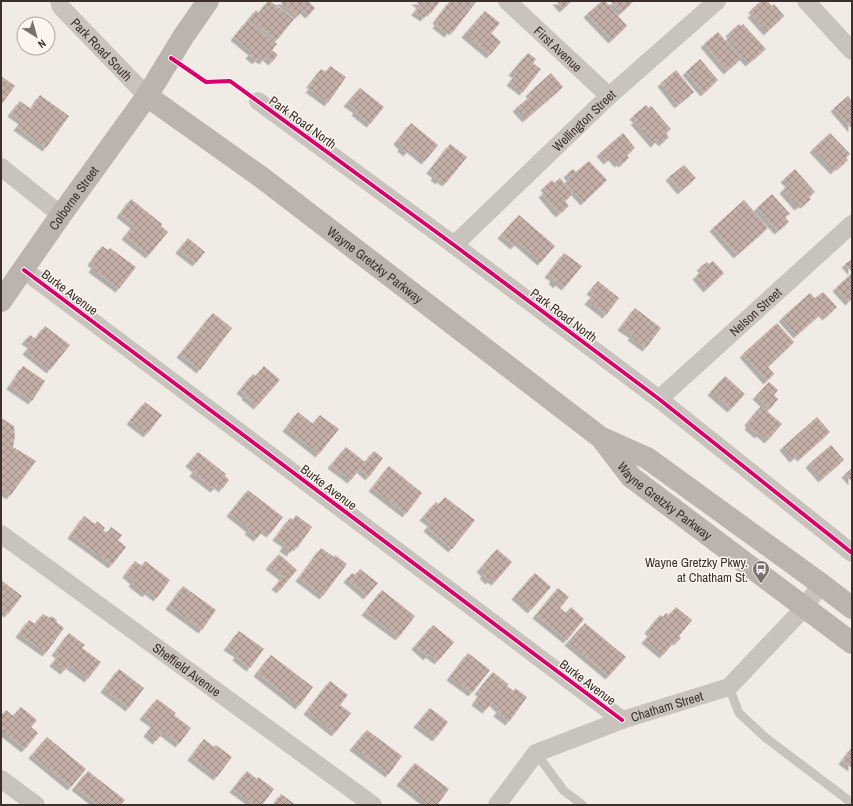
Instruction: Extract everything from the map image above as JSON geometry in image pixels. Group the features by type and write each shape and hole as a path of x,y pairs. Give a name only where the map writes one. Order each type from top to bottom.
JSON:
{"main road":[{"name":"Colborne Street","path":"1,301 147,96 183,37 208,1"},
{"name":"Wayne Gretzky Parkway","path":"147,96 261,177 600,437 647,458 852,608"},
{"name":"Wayne Gretzky Parkway","path":"600,437 632,477 852,643"}],"street":[{"name":"Park Road South","path":"59,1 61,7 147,96"},
{"name":"First Avenue","path":"506,1 609,96"},
{"name":"Wellington Street","path":"454,245 609,96 717,1"},
{"path":"806,1 852,51"},
{"name":"Park Road North","path":"258,101 454,245 659,400 852,552"},
{"path":"1,167 61,215"},
{"name":"Nelson Street","path":"659,400 852,224"},
{"name":"Burke Avenue","path":"24,270 622,720"},
{"name":"Sheffield Avenue","path":"1,534 373,805"},
{"name":"Chatham Street","path":"536,753 622,720 729,687 804,608 821,584"},
{"path":"497,805 536,753"},
{"path":"1,779 36,805"}],"lane":[{"path":"729,687 739,713 766,738 852,803"},
{"path":"536,753 564,791 583,805"}],"building":[{"path":"268,1 294,19 277,40 249,19 256,10 259,13"},
{"path":"279,1 310,1 309,2 315,8 309,15 303,10 298,16"},
{"path":"415,1 440,1 431,13 429,12 424,18 415,12 420,5"},
{"path":"450,1 476,2 453,32 451,30 448,34 436,25 438,22 436,20"},
{"path":"556,1 572,1 563,9"},
{"path":"602,1 605,1 627,26 612,40 587,14"},
{"path":"610,1 634,1 621,13"},
{"path":"761,1 767,1 772,6 774,4 784,16 767,32 751,14 754,12 752,9"},
{"path":"485,11 500,23 491,33 501,42 490,55 465,34"},
{"path":"247,21 277,44 272,50 278,55 272,62 266,57 263,61 258,58 256,61 249,55 252,52 234,37"},
{"path":"739,24 741,26 743,24 766,49 749,63 727,39 731,35 729,33"},
{"path":"718,32 741,59 727,71 704,44"},
{"path":"528,53 536,59 533,63 541,69 523,92 510,82 516,75 512,72"},
{"path":"700,59 718,80 704,93 686,72"},
{"path":"330,66 346,77 328,103 309,89 312,86 310,84 321,69 326,72"},
{"path":"676,70 694,92 678,105 661,83"},
{"path":"551,73 563,87 526,119 516,108 531,96 529,93"},
{"path":"1,76 15,86 1,105"},
{"path":"360,88 384,107 370,124 355,112 357,110 347,103"},
{"path":"40,95 69,116 46,148 17,127 22,121 11,113 20,101 31,109"},
{"path":"848,96 852,101 852,129 834,108"},
{"path":"646,105 649,108 651,106 671,129 666,133 669,137 662,143 659,139 654,144 634,121 637,120 633,116"},
{"path":"411,123 438,145 425,161 410,149 407,153 401,148 402,146 397,141"},
{"path":"623,133 635,148 627,155 629,158 622,164 620,162 618,164 612,157 607,161 600,153"},
{"path":"830,133 850,154 846,158 848,160 834,171 813,149"},
{"path":"450,144 467,157 446,183 440,179 439,181 434,177 436,175 430,170"},
{"path":"589,161 607,180 584,202 566,182 570,178 567,174 573,169 576,172"},
{"path":"684,165 696,178 681,191 669,177"},
{"path":"795,169 815,192 809,197 811,199 804,205 802,204 798,207 783,190 789,184 784,179"},
{"path":"560,178 573,194 565,201 569,206 559,214 542,194 547,190 544,187 552,180 554,183"},
{"path":"772,194 790,214 785,217 789,222 778,231 757,208"},
{"path":"131,199 162,224 161,226 168,232 149,255 125,236 134,225 120,214"},
{"path":"744,200 768,228 737,255 713,228"},
{"path":"519,215 555,246 541,262 518,242 514,246 501,235"},
{"path":"188,238 205,252 196,263 179,250"},
{"path":"102,246 108,250 110,248 136,267 119,289 92,269 95,265 91,262"},
{"path":"564,253 582,266 565,287 559,282 557,285 552,280 554,278 548,274"},
{"path":"852,259 852,272 845,264"},
{"path":"713,261 724,273 707,289 696,276 703,270 700,267 707,262 709,264"},
{"path":"852,273 852,299 849,302 836,288"},
{"path":"598,281 619,298 606,315 588,301 594,294 590,291"},
{"path":"823,292 837,307 826,317 822,313 797,335 782,318 810,293 815,298"},
{"path":"635,308 661,328 646,348 631,337 633,335 621,327"},
{"path":"213,313 232,328 200,370 180,354"},
{"path":"777,323 794,342 768,367 774,374 767,381 743,354"},
{"path":"45,326 70,345 50,370 26,351 31,345 25,341 30,335 35,339"},
{"path":"23,366 45,381 32,401 10,386"},
{"path":"264,366 280,380 257,406 240,390 253,374 256,376"},
{"path":"725,376 745,394 731,409 711,392"},
{"path":"769,382 778,390 774,395 778,399 770,409 756,396"},
{"path":"145,402 162,415 147,434 130,421"},
{"path":"761,406 782,424 768,440 760,433 758,435 748,426 750,425 748,422"},
{"path":"298,412 313,424 320,415 339,429 319,454 286,428"},
{"path":"817,417 830,432 801,458 798,455 793,459 783,447"},
{"path":"1,418 14,426 15,436 13,447 36,461 10,496 1,490"},
{"path":"831,445 844,460 822,479 809,464"},
{"path":"346,447 365,462 374,451 383,458 369,477 360,469 351,480 331,465"},
{"path":"198,452 226,474 225,476 229,480 222,489 218,485 214,489 193,473 196,469 189,463"},
{"path":"389,466 422,493 406,514 372,488"},
{"path":"852,468 852,482 845,474"},
{"path":"248,490 283,517 270,534 264,530 257,538 248,531 250,529 230,513"},
{"path":"445,497 475,520 452,549 427,528 431,523 423,517 436,502 439,504"},
{"path":"296,515 312,527 297,548 295,546 290,553 283,548 286,544 276,537 290,518 293,520"},
{"path":"84,516 95,524 97,521 105,528 103,530 107,533 111,527 122,535 118,540 126,547 112,565 71,535"},
{"path":"321,548 334,557 335,555 347,564 323,596 299,578"},
{"path":"497,549 512,562 495,582 491,579 489,581 483,575 485,573 480,569"},
{"path":"279,554 297,570 280,590 275,586 283,577 269,566"},
{"path":"135,561 142,566 145,561 170,580 157,598 148,591 146,594 132,583 134,581 126,574"},
{"path":"360,569 378,583 367,596 347,579 352,573 355,575"},
{"path":"535,573 551,587 531,610 515,596"},
{"path":"1,580 22,596 8,614 1,609"},
{"path":"183,586 216,610 202,630 169,606"},
{"path":"558,588 569,597 560,608 566,613 571,607 584,619 567,640 536,615"},
{"path":"382,590 415,616 399,637 365,612"},
{"path":"676,607 692,620 679,636 681,638 677,642 675,641 663,655 645,640 651,633 648,630 660,615 663,617 666,613 669,615"},
{"path":"43,614 50,618 51,616 57,620 56,622 64,628 46,653 19,634 29,620 35,624"},
{"path":"585,623 626,657 609,676 568,642"},
{"path":"433,625 454,642 438,661 429,654 427,657 415,646"},
{"path":"239,631 264,649 250,668 236,657 238,654 227,647"},
{"path":"69,633 85,645 82,648 101,662 88,679 69,665 64,671 53,663 59,655 55,652"},
{"path":"468,653 490,670 472,693 450,677"},
{"path":"271,655 313,687 299,706 257,673"},
{"path":"119,669 144,688 129,708 104,689"},
{"path":"493,672 508,684 507,686 514,691 515,688 527,697 509,722 497,713 500,709 492,702 486,710 475,702 481,693 478,691"},
{"path":"330,681 348,695 340,705 351,713 335,733 307,711"},
{"path":"157,699 176,713 174,715 191,728 179,744 163,732 156,741 147,733 154,724 143,716"},
{"path":"21,707 37,720 31,727 38,733 25,749 2,731 1,732 1,716 6,710 13,716"},
{"path":"430,708 448,722 436,738 417,724"},
{"path":"367,730 402,756 389,774 353,747"},
{"path":"47,737 86,769 71,787 32,755"},
{"path":"204,739 214,747 216,745 232,757 217,777 191,757"},
{"path":"852,747 852,768 842,761"},
{"path":"415,763 449,789 437,805 429,805 400,782"},
{"path":"88,771 125,800 121,805 98,805 75,787"},
{"path":"247,771 274,789 262,805 255,805 233,789"},
{"path":"281,794 296,805 274,805"}],"cycle path":[{"path":"171,58 206,82 230,81 454,245 659,399 852,553"},
{"path":"24,270 622,720"}],"place":[{"name":"Wayne Gretzky Pkwy. at Chatham St.","path":"761,584"}]}
